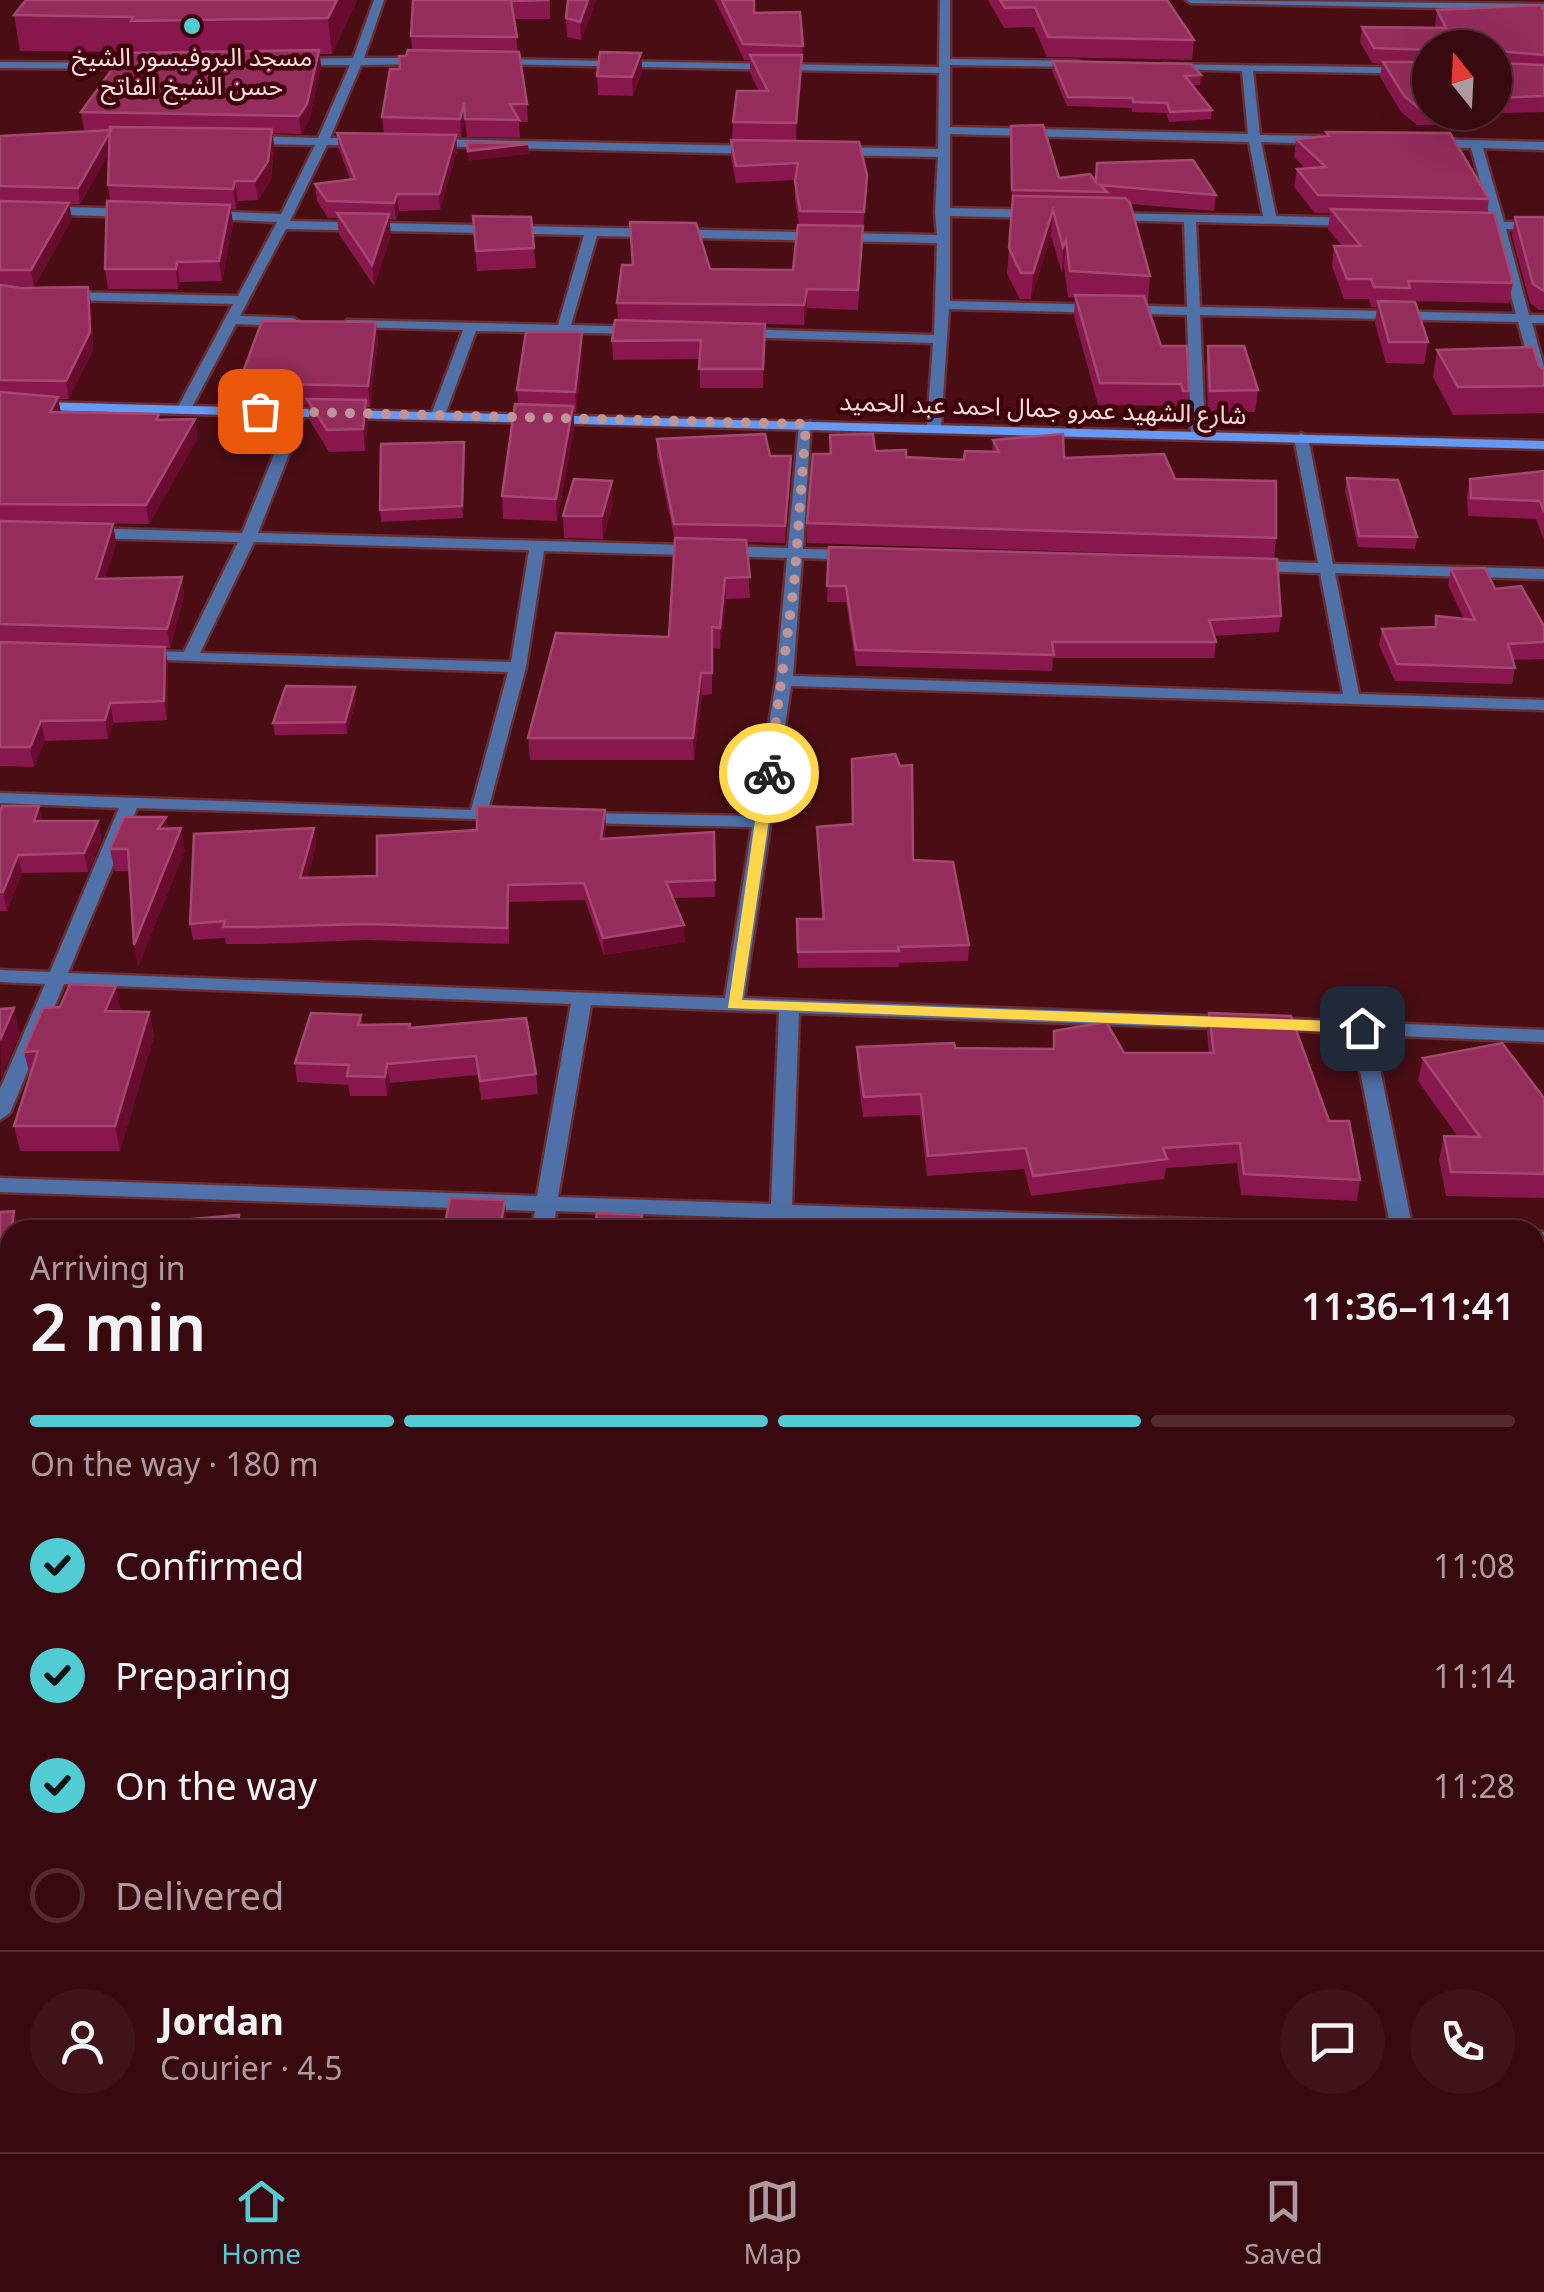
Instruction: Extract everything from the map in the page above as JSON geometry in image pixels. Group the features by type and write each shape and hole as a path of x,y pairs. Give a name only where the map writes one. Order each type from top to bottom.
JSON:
{"street":[{"path":"184,410 324,141 360,60 380,0"},
{"path":"934,428 943,304 945,0"},
{"path":"1191,0 1544,7"},
{"path":"282,62 436,61"},
{"path":"475,62 1096,65"},
{"path":"0,65 155,66"},
{"path":"1153,66 1412,72"},
{"path":"1247,68 1254,138 1270,219"},
{"path":"944,130 1346,140"},
{"path":"228,140 382,142"},
{"path":"420,143 767,150"},
{"path":"1420,143 1544,146"},
{"path":"1476,144 1544,392"},
{"path":"826,151 942,154"},
{"path":"0,209 151,214"},
{"path":"941,212 1056,214"},
{"path":"189,215 592,232 942,239"},
{"path":"1094,215 1365,222"},
{"path":"1190,218 1198,434"},
{"path":"1460,224 1544,226"},
{"path":"563,329 592,232"},
{"path":"56,296 240,300"},
{"path":"943,304 1544,320"},
{"path":"230,320 304,322"},
{"path":"341,323 662,332"},
{"path":"438,415 471,326"},
{"path":"722,333 940,338"},
{"name":"شارع الشهيد عمرو جمال احمد عبد الحميد","path":"0,405 1544,445"},
{"path":"190,658 248,538 299,411"},
{"path":"734,1005 784,682 806,424"},
{"path":"1301,438 1352,699"},
{"path":"76,533 876,555"},
{"path":"478,815 518,667 537,548"},
{"path":"1230,565 1544,574"},
{"path":"114,655 518,667"},
{"path":"784,682 1544,705"},
{"path":"0,798 516,816"},
{"path":"0,1113 130,803"},
{"path":"554,817 762,822"},
{"path":"0,976 1544,1036"},
{"path":"543,1220 582,999"},
{"path":"781,1210 790,1007"},
{"path":"1362,1028 1400,1220"},
{"path":"0,1184 1044,1220"}],"building":[{"path":"26,0 337,0 328,18 131,21 133,17 14,15"},
{"path":"413,0 549,0 511,1 517,37 411,36"},
{"path":"568,0 588,0 580,22 566,18"},
{"path":"722,0 754,0 754,13 800,12 803,46 743,44"},
{"path":"1000,0 1167,0 1194,40 1048,37 1035,7 1005,8"},
{"path":"1540,5 1544,10 1544,55 1512,52 1512,30 1412,30 1412,49 1374,48 1362,27 1446,28 1437,10"},
{"path":"319,50 307,104 299,116 81,112 124,53"},
{"path":"408,50 519,52 527,104 510,104 519,120 465,119 464,103 460,119 382,117 390,69 400,69 399,56 406,56"},
{"path":"600,52 641,53 632,77 597,76"},
{"path":"750,55 802,55 796,123 733,122 737,91 768,91"},
{"path":"1053,61 1191,64 1201,75 1185,76 1212,110 1170,112 1167,103 1133,102 1133,98 1068,97"},
{"path":"1383,62 1412,62 1412,102"},
{"path":"1512,64 1544,65 1544,96 1512,97"},
{"path":"1043,125 1059,178 1090,174 1096,182 1097,163 1193,160 1216,195 1100,185 1107,192 1012,190 1011,126"},
{"path":"110,127 272,129 268,161 255,181 235,181 233,189 108,185"},
{"path":"111,130 78,188 0,186 0,136"},
{"path":"1326,132 1450,133 1489,199 1318,195 1297,169 1326,167 1296,139 1329,136"},
{"path":"337,133 456,135 439,194 397,194 394,203 327,201 315,184 355,179"},
{"path":"731,140 859,142 867,175 864,212 800,211 795,181 798,163 736,166"},
{"path":"467,142 528,144 468,151"},
{"path":"1013,196 1125,198 1130,203 1150,276 1070,271 1066,240 1063,247 1053,210 1033,273 1021,273 1009,248"},
{"path":"0,201 69,203 31,270 0,270"},
{"path":"107,201 230,205 219,261 177,262 176,269 105,269"},
{"path":"1331,209 1494,213 1513,283 1408,281 1410,288 1374,287 1371,279 1347,279 1334,246 1361,246"},
{"path":"337,213 389,214 372,265"},
{"path":"473,216 531,217 534,248 476,251"},
{"path":"1515,217 1544,217 1544,291 1533,284"},
{"path":"630,222 696,223 710,269 793,270 798,225 863,226 858,290 807,289 804,305 617,303 622,265 633,265"},
{"path":"0,285 88,287 90,332 66,381 0,380"},
{"path":"1075,295 1144,296 1161,346 1187,346 1189,391 1183,391 1181,384 1100,383"},
{"path":"1378,301 1415,302 1428,342 1389,342"},
{"path":"615,320 765,324 763,369 699,369 701,340 612,341"},
{"path":"262,321 376,322 368,386 239,383"},
{"path":"526,332 582,332 575,392 517,390"},
{"path":"1208,346 1244,346 1258,390 1210,391"},
{"path":"1533,347 1539,366 1544,369 1544,386 1458,387 1437,350"},
{"path":"0,392 58,397 50,412 159,414 156,420 195,419 146,505 0,504"},
{"path":"233,397 281,398 271,422 223,424"},
{"path":"307,399 366,400 363,429 327,430"},
{"path":"515,404 573,406 556,499 502,496"},
{"path":"765,434 770,456 791,456 785,526 674,524 657,439"},
{"path":"873,434 875,451 906,450 906,457 964,460 965,451 999,452 993,440 1063,434 1064,458 1164,454 1175,479 1276,481 1276,538 807,523 813,454 831,454 830,435"},
{"path":"464,442 462,506 380,510 381,444"},
{"path":"1544,471 1544,512 1540,501 1471,498 1470,479"},
{"path":"1347,478 1398,480 1417,537 1359,536"},
{"path":"574,479 612,481 602,516 563,516"},
{"path":"0,521 113,524 96,579 182,577 167,629 0,624"},
{"path":"675,538 746,540 750,577 725,578 720,628 712,627 712,673 701,673 693,738 528,738 556,633 669,637"},
{"path":"829,547 1277,559 1281,616 1209,620 1216,642 1052,642 1054,655 856,650 846,586 827,586"},
{"path":"1485,568 1495,589 1521,586 1544,626 1544,642 1508,644 1515,668 1397,664 1382,629 1436,627 1436,616 1475,620 1451,569"},
{"path":"0,642 165,647 164,701 110,703 105,720 41,721 30,747 0,747"},
{"path":"286,686 355,687 345,722 273,723"},
{"path":"895,754 900,766 912,765 913,860 953,862 969,945 898,947 899,951 798,952 797,919 824,919 817,827 853,824 852,759"},
{"path":"2,806 39,806 34,821 98,821 84,853 18,855 0,892"},
{"path":"477,806 605,810 601,839 714,832 715,880 666,882 684,925 603,938 584,883 508,885 507,928 365,924 223,927 225,921 190,924 194,834 314,828 300,878 377,876 377,836 477,830"},
{"path":"124,817 166,817 158,829 181,828 134,945 128,849 110,849"},
{"path":"70,984 116,986 105,1011 149,1012 115,1126 14,1126 38,1051 24,1052 43,1008 60,1007"},
{"path":"14,1008 0,1040 0,1009"},
{"path":"311,1013 361,1015 358,1025 410,1024 409,1028 526,1018 536,1074 480,1081 476,1056 387,1064 385,1077 347,1076 349,1065 295,1063"},
{"path":"1209,1013 1291,1016 1329,1121 1349,1121 1360,1180 1244,1174 1240,1143 1163,1148 1167,1159 1033,1176 1026,1148 928,1156 921,1094 864,1097 857,1047 954,1043 955,1048 1054,1049 1054,1031 1106,1022 1124,1053 1214,1053"},
{"path":"1502,1043 1544,1098 1544,1174 1451,1172 1444,1136 1480,1137 1423,1058"},
{"path":"450,1198 505,1200 502,1220 446,1220"},
{"path":"14,1211 13,1220 0,1220 0,1212"},
{"path":"597,1213 642,1215 641,1220 596,1220"},
{"path":"239,1215 238,1220 182,1220"}],"way so far":[{"path":"260,411 806,424 784,682 769,773"}],"place":[{"name":"مسجد البروفيسور الشيخ حسن الشيخ الفاتح","path":"192,26"}],"route":[{"path":"769,773 734,1005 1362,1028"}]}
